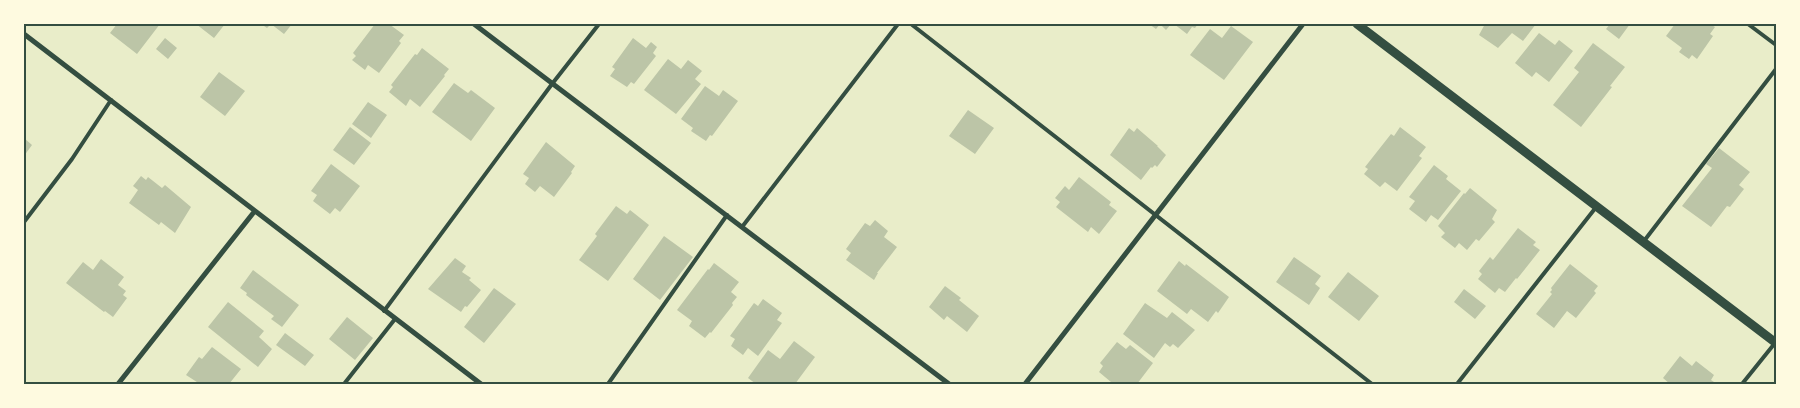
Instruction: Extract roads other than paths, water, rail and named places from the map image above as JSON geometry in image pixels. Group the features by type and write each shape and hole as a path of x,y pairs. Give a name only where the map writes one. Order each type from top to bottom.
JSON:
{"street":[{"path":"474,24 949,384"},
{"path":"1026,384 1303,24"},
{"path":"1357,24 1776,342"},
{"path":"24,34 481,384"},
{"path":"118,384 254,212"}],"lane":[{"path":"384,311 552,84 599,24"},
{"path":"742,227 898,24"},
{"path":"910,24 1372,384"},
{"path":"1748,24 1776,45"},
{"path":"1644,242 1776,69"},
{"path":"24,222 72,159 111,100"},
{"path":"1458,384 1597,206"},
{"path":"608,384 727,216"},
{"path":"344,384 395,319"},
{"path":"1742,384 1776,342"}]}
